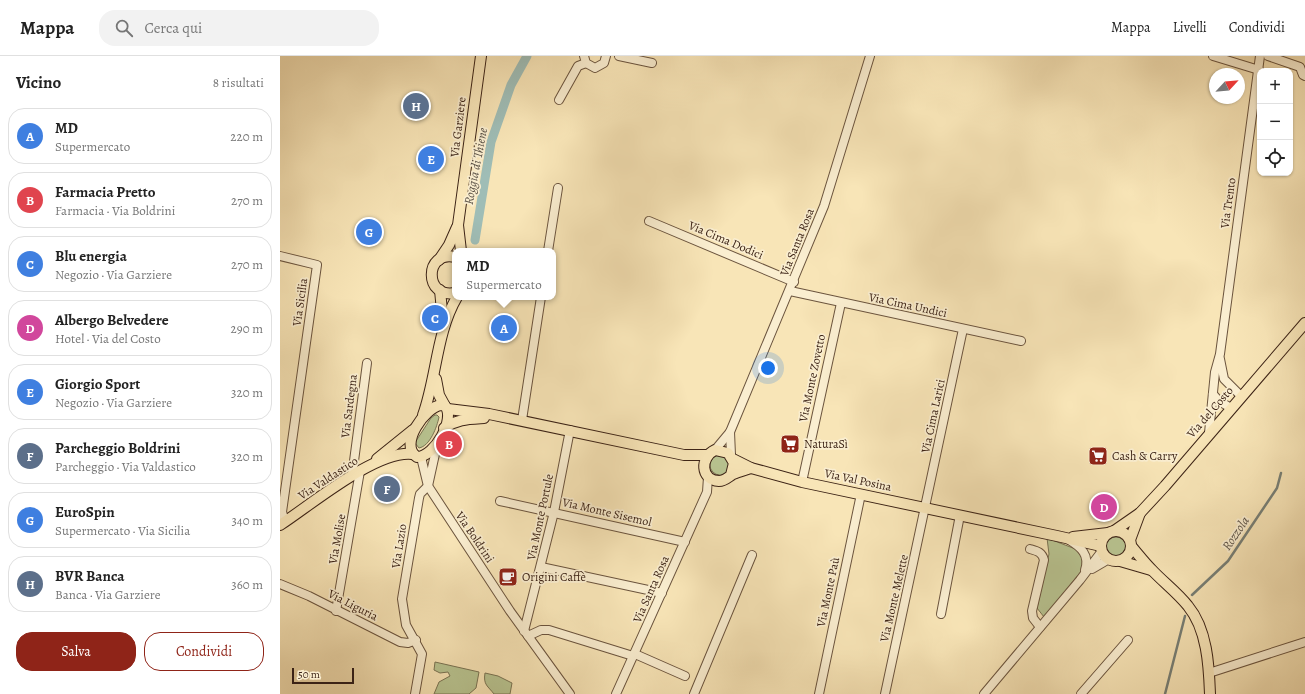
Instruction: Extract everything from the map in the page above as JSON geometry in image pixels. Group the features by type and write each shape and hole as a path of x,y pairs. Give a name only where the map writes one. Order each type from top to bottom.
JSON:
{"main road":[{"name":"Via Garziere","path":"461,248 458,225 481,56"},
{"name":"Via Garziere","path":"417,456 410,448 410,440 420,423 430,395 443,326 440,290 432,279 434,266 450,245 458,225"},
{"path":"438,260 448,256 452,257"},
{"path":"440,290 447,293 452,293"},
{"name":"Via Garziere","path":"443,326 456,300"},
{"name":"Via del Costo","path":"1111,532 1140,513 1305,323"},
{"name":"Via Garziere","path":"436,369 438,391 446,408"},
{"name":"Via Valdastico","path":"283,523 370,465 420,423 431,408 438,405 446,408"},
{"path":"417,456 432,451 437,445 444,428 446,408"},
{"name":"Via Val Posina","path":"446,408 522,420 684,455 704,466"},
{"name":"Via Val Posina","path":"444,428 463,419 500,417"},
{"name":"Via Val Posina","path":"684,455 724,451 751,468 802,482 1065,537 1102,549"},
{"path":"712,452 704,466 708,476 721,481 731,475 751,468"},
{"name":"Via Valdastico","path":"370,465 389,456 417,456"},
{"path":"731,475 734,467 732,457"},
{"path":"1114,560 1128,555 1130,543 1140,513"},
{"path":"1151,570 1114,560 1102,549 1103,539 1111,532 1123,533 1151,570 1166,582 1189,606 1198,623 1204,641 1209,673 1210,694"},
{"name":"Via Val Posina","path":"1065,537 1111,532"}],"street":[{"path":"559,100 578,66 585,60 592,67 599,67 604,63 606,56"},
{"path":"619,56 652,63"},
{"name":"Via Santa Rosa","path":"712,452 730,432 794,282 824,206 870,56"},
{"path":"1214,56 1257,70"},
{"name":"Via Trento","path":"1258,68 1260,56"},
{"path":"1268,56 1300,67 1303,75 1305,76"},
{"name":"Via Trento","path":"1209,433 1215,372 1220,354 1257,77"},
{"path":"548,248 558,188"},
{"name":"Via Cima Dodici","path":"649,221 794,282"},
{"name":"Via Sicilia","path":"280,256 317,265 282,512 283,523"},
{"name":"Via Cima Undici","path":"790,291 1021,341"},
{"path":"522,420 541,300"},
{"name":"Via Monte Zovetto","path":"802,482 841,303"},
{"name":"Via Cima Larici","path":"926,508 964,329"},
{"name":"Via Trento","path":"1220,354 1224,379 1241,396"},
{"name":"Via Sardegna","path":"356,474 367,364"},
{"path":"1213,394 1218,401 1231,408"},
{"name":"Via Monte Portule","path":"526,634 554,512 570,430"},
{"name":"Via Santa Rosa","path":"730,432 732,457"},
{"path":"428,486 437,445"},
{"path":"417,456 428,486"},
{"name":"Via Molise","path":"336,610 356,474"},
{"name":"Via Santa Rosa","path":"616,694 685,542 706,492 708,476"},
{"path":"706,492 721,481"},
{"name":"Via Lazio","path":"415,694 422,659 421,650 406,625 402,599 420,494 428,486"},
{"name":"Via Boldrini","path":"428,486 526,634 570,694"},
{"name":"Via Monte Paù","path":"819,694 860,494"},
{"name":"Via Monte Sisemol","path":"500,501 685,542"},
{"name":"Via Monte Melette","path":"885,694 926,508"},
{"path":"940,614 960,515"},
{"path":"1065,537 1077,545 1086,554 1088,562 1082,577"},
{"path":"1030,549 1043,555 1044,560 1032,612 1033,618 1040,627"},
{"path":"988,692 1082,577 1102,549"},
{"path":"694,694 752,555"},
{"path":"1082,577 1099,563 1114,560"},
{"path":"541,568 662,593"},
{"name":"Via Liguria","path":"280,584 309,596 400,642 416,640"},
{"path":"526,634 541,630 549,630 634,655 685,676"},
{"path":"1081,694 1128,640"},
{"path":"1209,673 1305,642"}],"green space":[{"path":"435,415 439,417 437,426 430,440 423,447 419,448 415,443 431,418"},
{"path":"720,455 727,458 730,465 727,472 720,475 713,472 710,465 713,458"},
{"path":"1116,537 1123,540 1126,547 1123,554 1116,557 1109,554 1106,547 1109,540"},
{"path":"1047,538 1078,550 1083,554 1083,569 1044,617 1037,608 1049,554"},
{"path":"435,662 479,672 476,688 469,694 434,694 439,682 450,676 448,672 440,673 434,670"},
{"path":"485,673 498,676 512,683 510,694 494,694 485,683"}],"waterway":[{"name":"Roggia di Thiene","path":"475,240 491,142 511,85 527,56"},
{"name":"Rozzola","path":"1192,595 1228,561 1277,488 1281,473"},
{"name":"Rozzola","path":"1165,694 1185,616"}],"place":[{"name":"BVR Banca","path":"416,106"},
{"name":"Giorgio Sport","path":"431,159"},
{"name":"EuroSpin","path":"369,232"},
{"name":"Blu energia","path":"435,318"},
{"name":"MD","path":"504,328"},
{"name":"Farmacia Pretto","path":"449,444"},
{"name":"NaturaSì","path":"790,444"},
{"name":"Cash & Carry","path":"1098,456"},
{"name":"Parcheggio Boldrini","path":"387,489"},
{"name":"Albergo Belvedere","path":"1104,507"},
{"name":"Origini Caffè","path":"508,577"}]}
